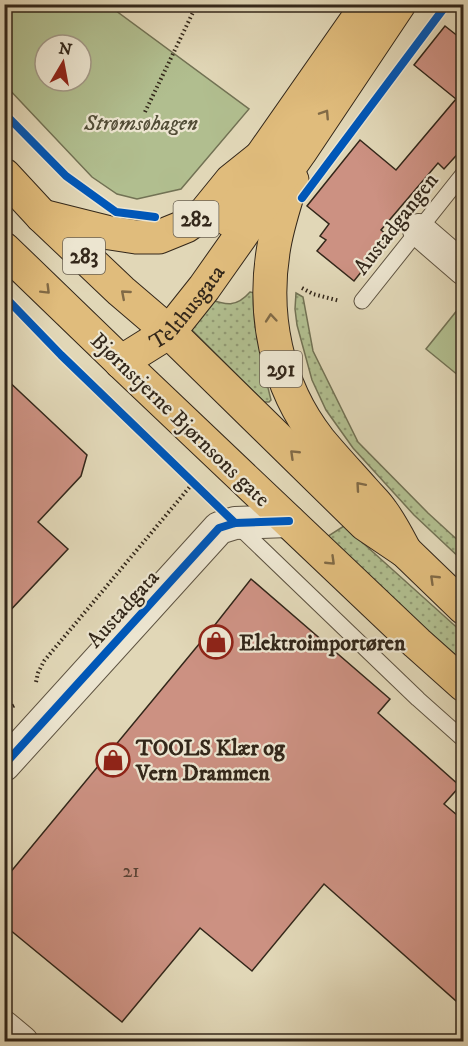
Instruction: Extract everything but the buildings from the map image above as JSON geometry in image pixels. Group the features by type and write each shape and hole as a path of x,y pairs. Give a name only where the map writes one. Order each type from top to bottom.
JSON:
{"main road":[{"name":"Telthusgata","path":"161,325 246,194 261,157 369,4"},
{"name":"Telthusgata","path":"121,362 204,288 300,152 399,4"},
{"name":"Telthusgata","path":"300,152 273,247 270,297 276,351 286,383 299,411 319,439 382,511 405,551"},
{"name":"Telthusgata","path":"42,216 110,233 136,237 159,237 186,226 205,213 231,181 261,157"},
{"name":"283","path":"4,175 42,216 121,291 161,325"},
{"name":"Bjørnstjerne Bjørnsons gate","path":"4,249 464,686"},
{"name":"291","path":"161,325 365,524 405,551 464,608"}],"street":[{"path":"420,230 464,269"},
{"name":"Austadgata","path":"4,765 219,528 235,523 289,521"},
{"path":"4,1027 22,1041"}],"lane":[{"name":"Austadgangen","path":"362,301 464,173"},
{"path":"235,523 464,740"}],"path":[{"path":"145,112 197,4"},
{"path":"296,285 313,294 337,301 362,301"},
{"path":"184,475 235,523"},
{"path":"34,689 38,673 45,661 193,483"},
{"path":"4,707 11,707 19,703"}],"green space":[{"name":"Strømsøhagen","path":"5,4 108,5 249,109 181,189 137,199 117,194 92,177 5,85"},
{"path":"250,292 255,293 260,347 271,400 269,402 264,402 189,327 208,299 230,304 240,301"},
{"path":"296,293 303,297 313,351 358,442 463,545 463,561 414,515 353,448 326,410 312,380 297,325"},
{"path":"463,303 463,370 459,376 426,349"},
{"path":"344,526 463,633 463,662 325,538"}],"cycle path":[{"path":"302,198 447,4"},
{"path":"4,113 66,176 116,212 155,217"},
{"path":"4,296 61,355 235,523"},
{"path":"4,765 219,528 235,523 289,521"}],"place":[{"name":"Elektroimportøren","path":"216,642"},
{"name":"TOOLS Klær og Vern Drammen","path":"113,760"}]}
